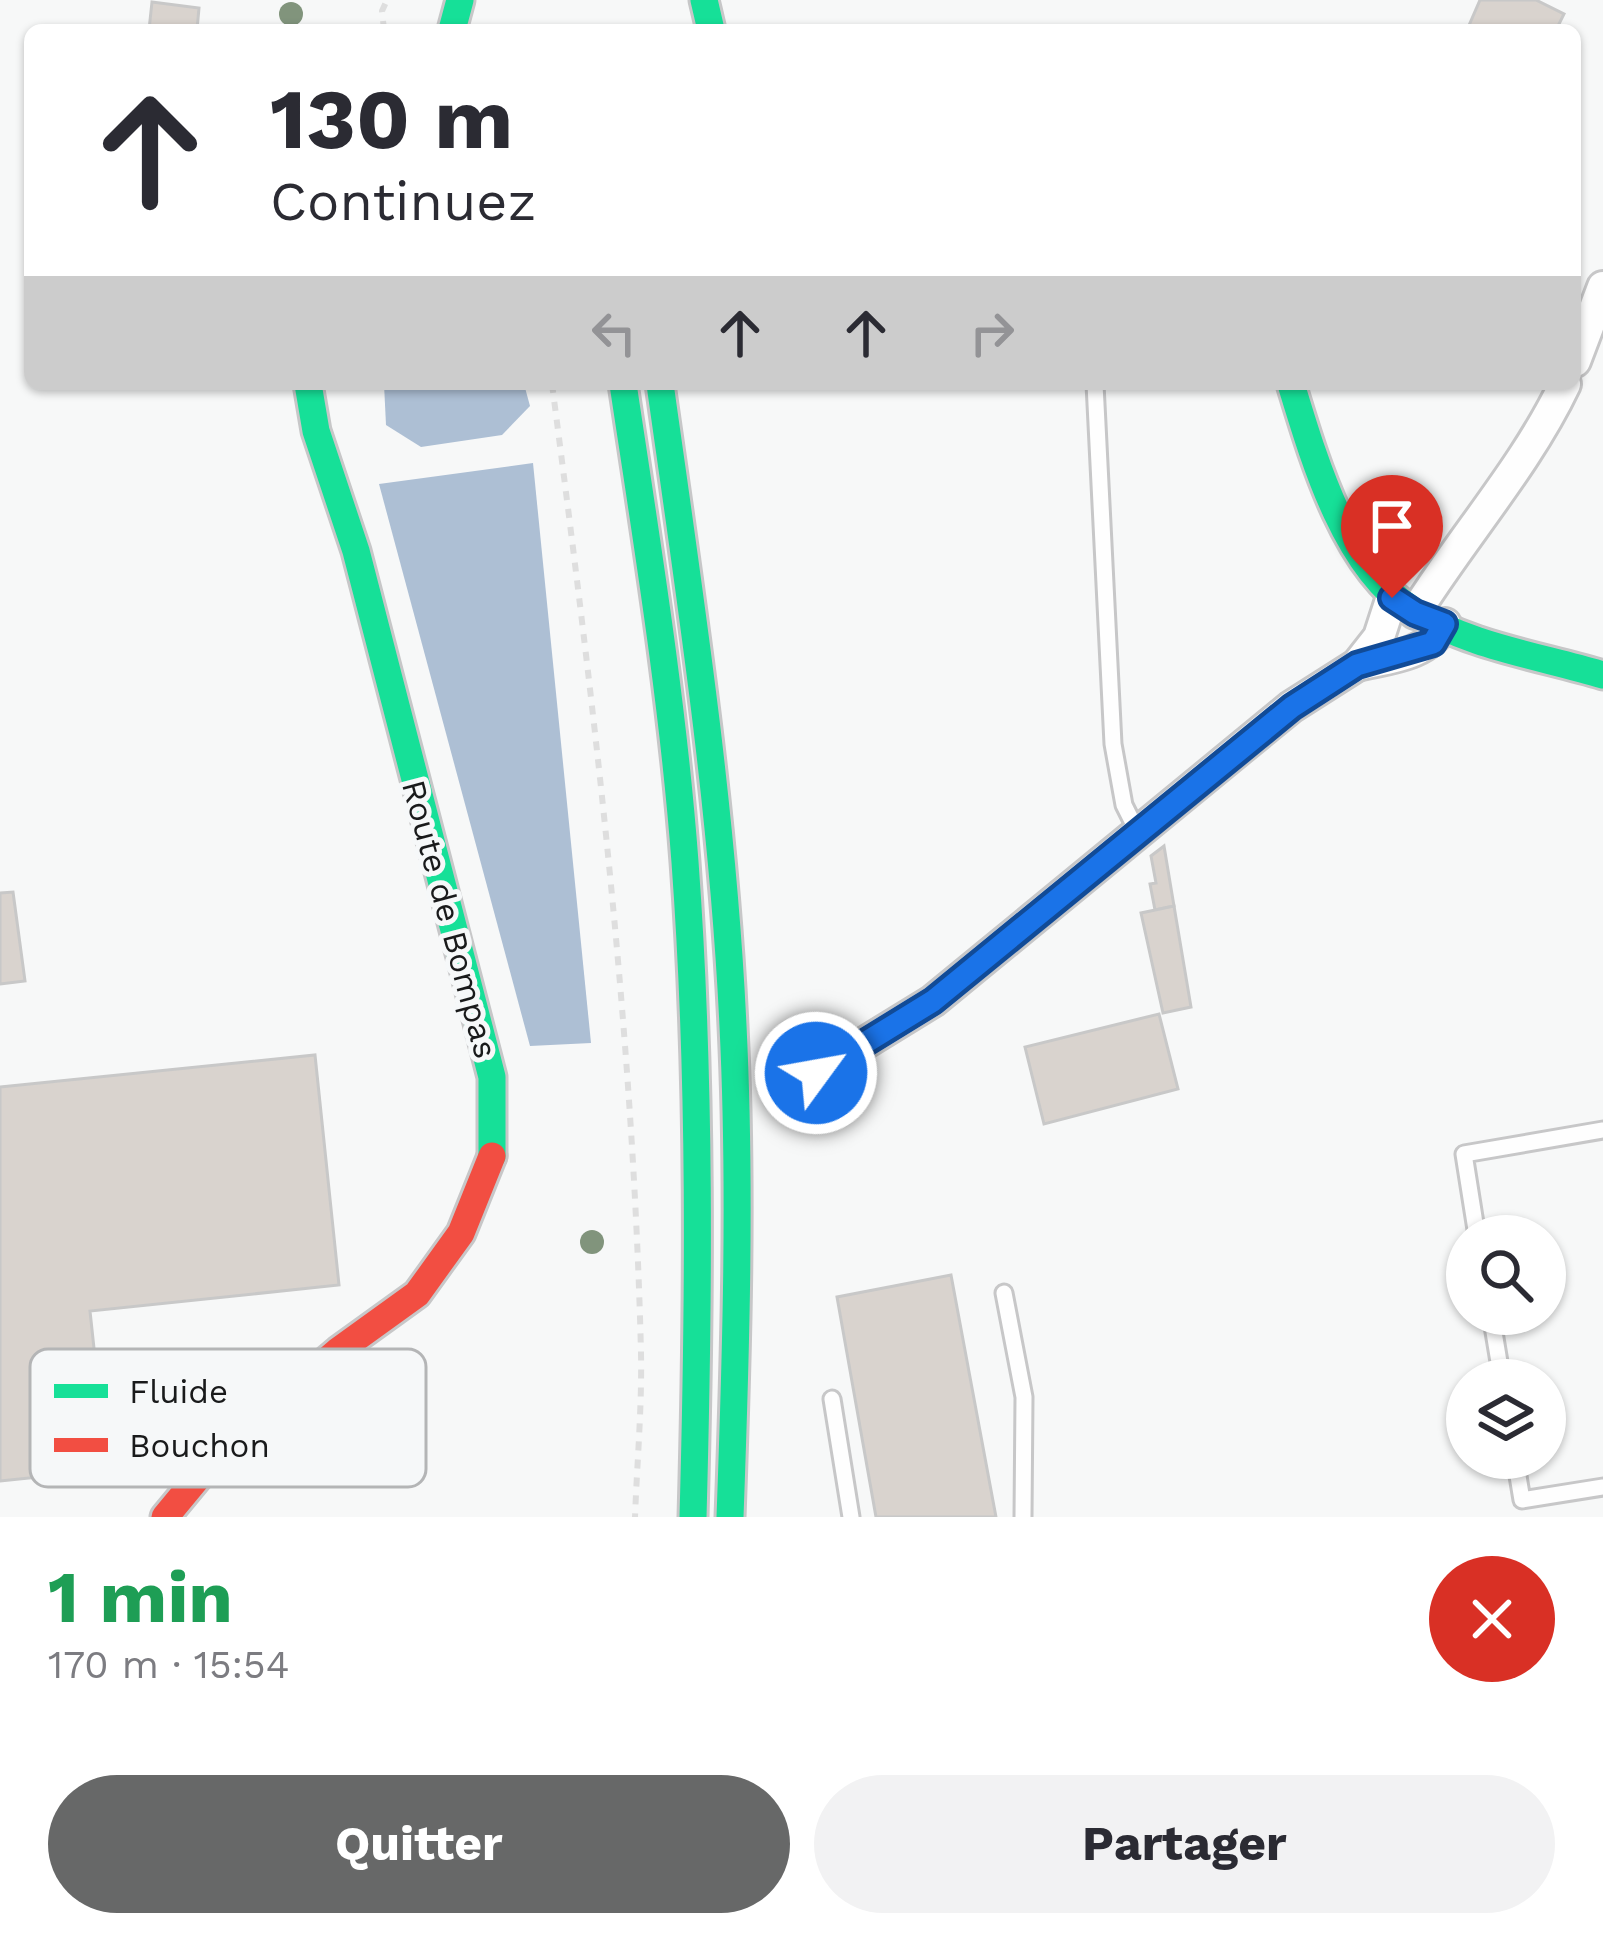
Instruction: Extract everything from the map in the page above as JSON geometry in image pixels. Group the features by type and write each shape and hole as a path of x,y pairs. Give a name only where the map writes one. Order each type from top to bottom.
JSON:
{"main road":[{"name":"Route de Bompas","path":"309,390 316,431 356,550 492,1077 492,1161 461,1233 417,1294 341,1349"},
{"name":"Route de Bompas","path":"335,390 356,550"},
{"path":"623,390 663,648 687,932 699,1207 693,1517"},
{"path":"661,390 697,643 729,956 739,1253 730,1517"},
{"path":"1293,390 1313,459 1345,526 1404,605 1444,624 1603,675"},
{"name":"Route de Bompas","path":"165,1517 190,1487"}],"street":[{"path":"431,0 454,18"},
{"path":"1581,345 1603,287"},
{"path":"1357,665 1404,605 1443,568 1493,502 1561,390"},
{"path":"816,1073 933,1001 1292,707 1357,665 1433,643 1444,624"}],"lane":[{"path":"1095,390 1113,744 1124,805 1138,833"},
{"path":"1474,1215 1464,1154 1603,1130"},
{"path":"1004,1293 1024,1397 1023,1517"},
{"path":"832,1399 851,1517"},
{"path":"1518,1479 1522,1500 1603,1487"}],"path":[{"path":"553,390 584,624 622,982 641,1357 635,1517"}],"water":[{"path":"384,390 526,390 530,406 502,435 421,447 386,425"},
{"path":"533,463 591,1043 530,1046 379,484"}],"building":[{"path":"1480,0 1536,0 1564,14 1559,24 1470,24"},
{"path":"152,2 199,8 198,24 150,24"},
{"path":"1164,846 1174,906 1155,910 1151,856"},
{"path":"13,892 25,981 0,984 0,893"},
{"path":"1174,906 1191,1007 1163,1013 1141,913"},
{"path":"1159,1014 1178,1089 1044,1124 1025,1047"},
{"path":"315,1055 339,1285 90,1311 94,1349 30,1349 30,1478 0,1481 0,1087"},
{"path":"951,1275 996,1517 876,1517 837,1297"}],"traffic: fast":[{"path":"454,24 460,0"},
{"path":"704,0 710,24"},
{"path":"309,390 316,431 356,551 492,1077 492,1156"},
{"path":"624,390 674,742 685,862 697,1189 693,1517"},
{"path":"661,390 704,704 728,945 737,1210 730,1517"},
{"path":"1293,390 1334,507 1367,566 1388,590 1411,609 1455,632 1603,675"}],"traffic: jam":[{"path":"341,1349 417,1294 461,1233 492,1156"},
{"path":"165,1517 190,1487"}],"route":[{"path":"816,1073 933,1001 1292,707 1357,665 1433,643 1444,624 1392,598"}]}
